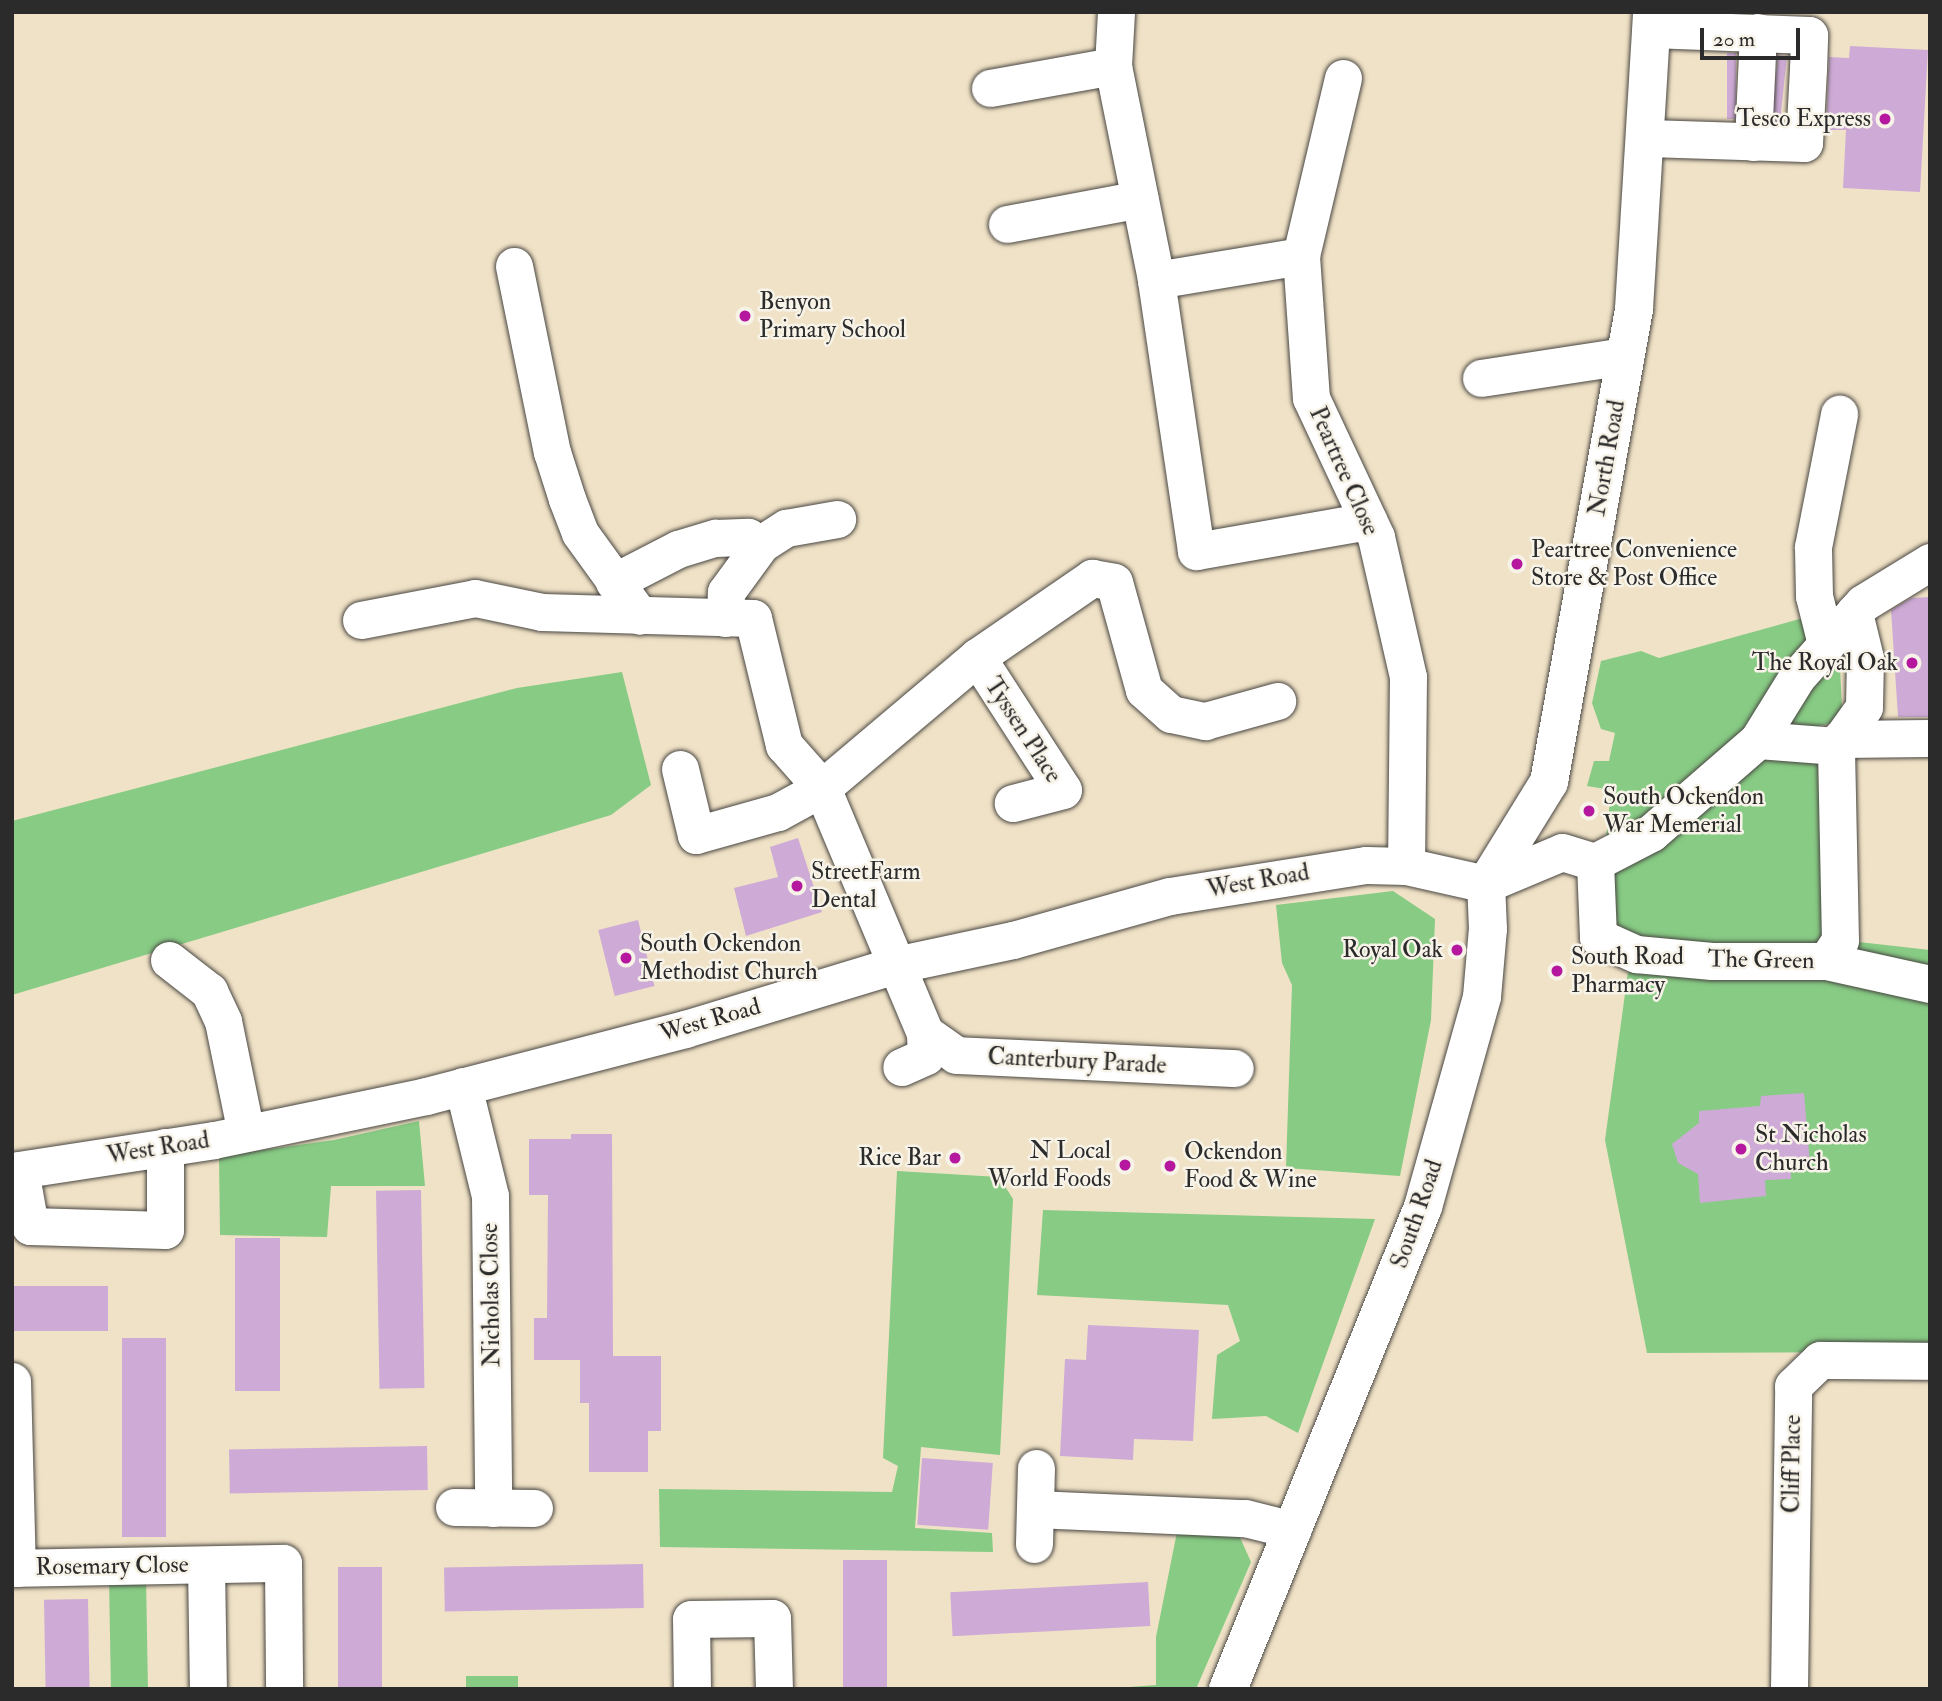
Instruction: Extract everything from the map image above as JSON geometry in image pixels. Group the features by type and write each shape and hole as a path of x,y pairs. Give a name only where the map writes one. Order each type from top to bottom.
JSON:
{"main road":[{"name":"North Road","path":"1486,884 1549,782 1634,309 1648,138 1651,21"},
{"name":"South Road","path":"1228,1689 1423,1207 1482,997 1488,929 1486,884"}],"street":[{"path":"1116,12 1113,65 1156,280 1196,551 1368,521"},
{"path":"1648,138 1804,143 1809,35 1651,21"},
{"path":"1753,142 1758,32"},
{"path":"990,88 1113,65"},
{"name":"Peartree Close","path":"1343,78 1301,256 1311,398 1376,537 1408,677 1406,866"},
{"path":"1007,224 1140,199"},
{"path":"1156,280 1301,256"},
{"path":"514,266 552,452 580,533 614,582 656,617"},
{"path":"1481,379 1625,356"},
{"path":"1826,644 1814,596 1812,547 1839,414"},
{"path":"725,618 726,592 761,544 786,528 837,519"},
{"path":"614,582 678,549 715,538 748,537 761,544"},
{"path":"1486,884 1562,852 1595,862 1651,833 1758,740 1797,677 1863,603 1930,562"},
{"path":"977,657 1092,578 1114,582 1144,690 1171,714 1205,721 1277,701"},
{"path":"361,620 475,598 542,612 752,618 784,745 822,788 925,1033 926,1056 901,1067"},
{"path":"1838,743 1864,707 1865,658 1854,613"},
{"name":"Tyssen Place","path":"680,769 696,835 778,811 822,788 977,657 1063,790 1013,803"},
{"path":"1758,740 1838,743 1930,738"},
{"name":"The Green","path":"1595,862 1598,937 1636,954 1712,961 1826,961 1840,940 1838,743"},
{"name":"West Road","path":"16,1170 246,1133 463,1086 685,1029 895,965 1013,940 1170,896 1322,869 1406,866 1486,884"},
{"path":"169,960 209,991 223,1021 246,1133"},
{"path":"1826,961 1930,984"},
{"name":"Canterbury Parade","path":"925,1033 956,1055 1236,1068"},
{"name":"Nicholas Close","path":"463,1086 490,1196 493,1508"},
{"path":"16,1170 30,1226 166,1230 165,1147"},
{"name":"Cliff Place","path":"1789,1689 1793,1386 1821,1360 1930,1361"},
{"name":"Rosemary Close","path":"12,1381 15,1568 283,1563 285,1689"},
{"path":"1036,1468 1035,1526 1245,1518 1293,1530"},
{"path":"454,1507 534,1508"},
{"name":"Rosemary Close","path":"206,1565 208,1689"},
{"path":"692,1689 691,1619 758,1618 772,1618 774,1689"}],"green space":[{"path":"1803,618 1810,634 1739,735 1630,830 1606,839 1611,790 1587,786 1594,761 1609,761 1615,733 1601,729 1592,703 1601,661 1641,651 1659,658"},
{"path":"1824,662 1840,667 1842,710 1832,723 1794,732 1782,712"},
{"path":"622,672 651,785 611,815 12,995 12,821 517,688"},
{"path":"1814,749 1825,770 1831,934 1818,948 1648,948 1608,928 1604,880 1752,758"},
{"path":"1393,891 1435,919 1431,1020 1400,1176 1286,1168 1292,985 1282,963 1276,905"},
{"path":"1850,941 1930,950 1930,1352 1647,1353 1605,1140 1628,972 1709,975"},
{"path":"419,1121 425,1186 331,1186 327,1237 220,1235 219,1156 334,1140"},
{"path":"897,1171 999,1177 1013,1199 1000,1455 921,1447 915,1528 992,1533 993,1552 660,1547 659,1489 892,1492 898,1466 883,1458"},
{"path":"1043,1210 1375,1219 1298,1433 1266,1416 1212,1419 1217,1355 1240,1341 1228,1305 1037,1295"},
{"path":"1177,1532 1238,1533 1251,1562 1196,1689 1102,1689 1156,1685 1156,1637"},
{"path":"146,1577 148,1689 111,1689 109,1578"},
{"path":"466,1676 518,1676 518,1689 466,1689"}],"building":[{"name":"Tesco Express","path":"1850,46 1928,50 1920,192 1843,188 1846,130 1826,130 1829,57 1849,58"},
{"path":"1727,53 1736,53 1736,119 1727,119"},
{"path":"1778,55 1787,56 1780,122 1771,121"},
{"name":"The Royal Oak","path":"1930,597 1930,717 1898,717 1891,610 1911,598"},
{"name":"StreetFarm Dental","path":"798,838 822,912 746,936 734,888 778,877 770,847"},
{"name":"South Ockendon Methodist Church","path":"638,920 654,986 615,996 598,930"},
{"name":"St Nicholas Church","path":"1804,1093 1810,1164 1791,1166 1791,1179 1765,1180 1766,1196 1700,1203 1698,1174 1678,1163 1672,1144 1699,1123 1699,1111 1760,1106 1761,1096"},
{"path":"571,1134 612,1134 613,1356 661,1356 661,1431 648,1431 648,1472 589,1472 589,1403 580,1403 580,1360 534,1360 534,1318 547,1318 548,1195 529,1195 529,1139 571,1139"},
{"path":"421,1190 424,1388 379,1389 376,1191"},
{"path":"235,1238 280,1238 280,1391 235,1391"},
{"path":"12,1286 108,1286 108,1331 12,1331"},
{"path":"1088,1325 1199,1330 1193,1441 1134,1439 1133,1460 1060,1456 1065,1359 1086,1360"},
{"path":"122,1338 166,1338 166,1537 122,1537"},
{"path":"427,1446 428,1490 230,1493 229,1449"},
{"path":"922,1458 993,1463 988,1530 917,1525"},
{"path":"843,1560 887,1560 887,1689 843,1689"},
{"path":"643,1564 644,1608 445,1611 444,1567"},
{"path":"338,1567 382,1567 382,1689 338,1689"},
{"path":"1148,1582 1150,1626 953,1636 950,1592"},
{"path":"88,1599 90,1689 46,1689 44,1600"}],"place":[{"name":"Tesco Express","path":"1885,119"},
{"name":"Benyon Primary School","path":"745,316"},
{"name":"Peartree Convenience Store & Post Office","path":"1517,564"},
{"name":"The Royal Oak","path":"1912,663"},
{"name":"South Ockendon War Memerial","path":"1589,811"},
{"name":"StreetFarm Dental","path":"797,886"},
{"name":"Royal Oak","path":"1457,950"},
{"name":"South Ockendon Methodist Church","path":"626,958"},
{"name":"South Road Pharmacy","path":"1557,971"},
{"name":"St Nicholas Church","path":"1741,1149"},
{"name":"Rice Bar","path":"955,1158"},
{"name":"N Local World Foods","path":"1125,1165"},
{"name":"Ockendon Food & Wine","path":"1170,1166"}]}
